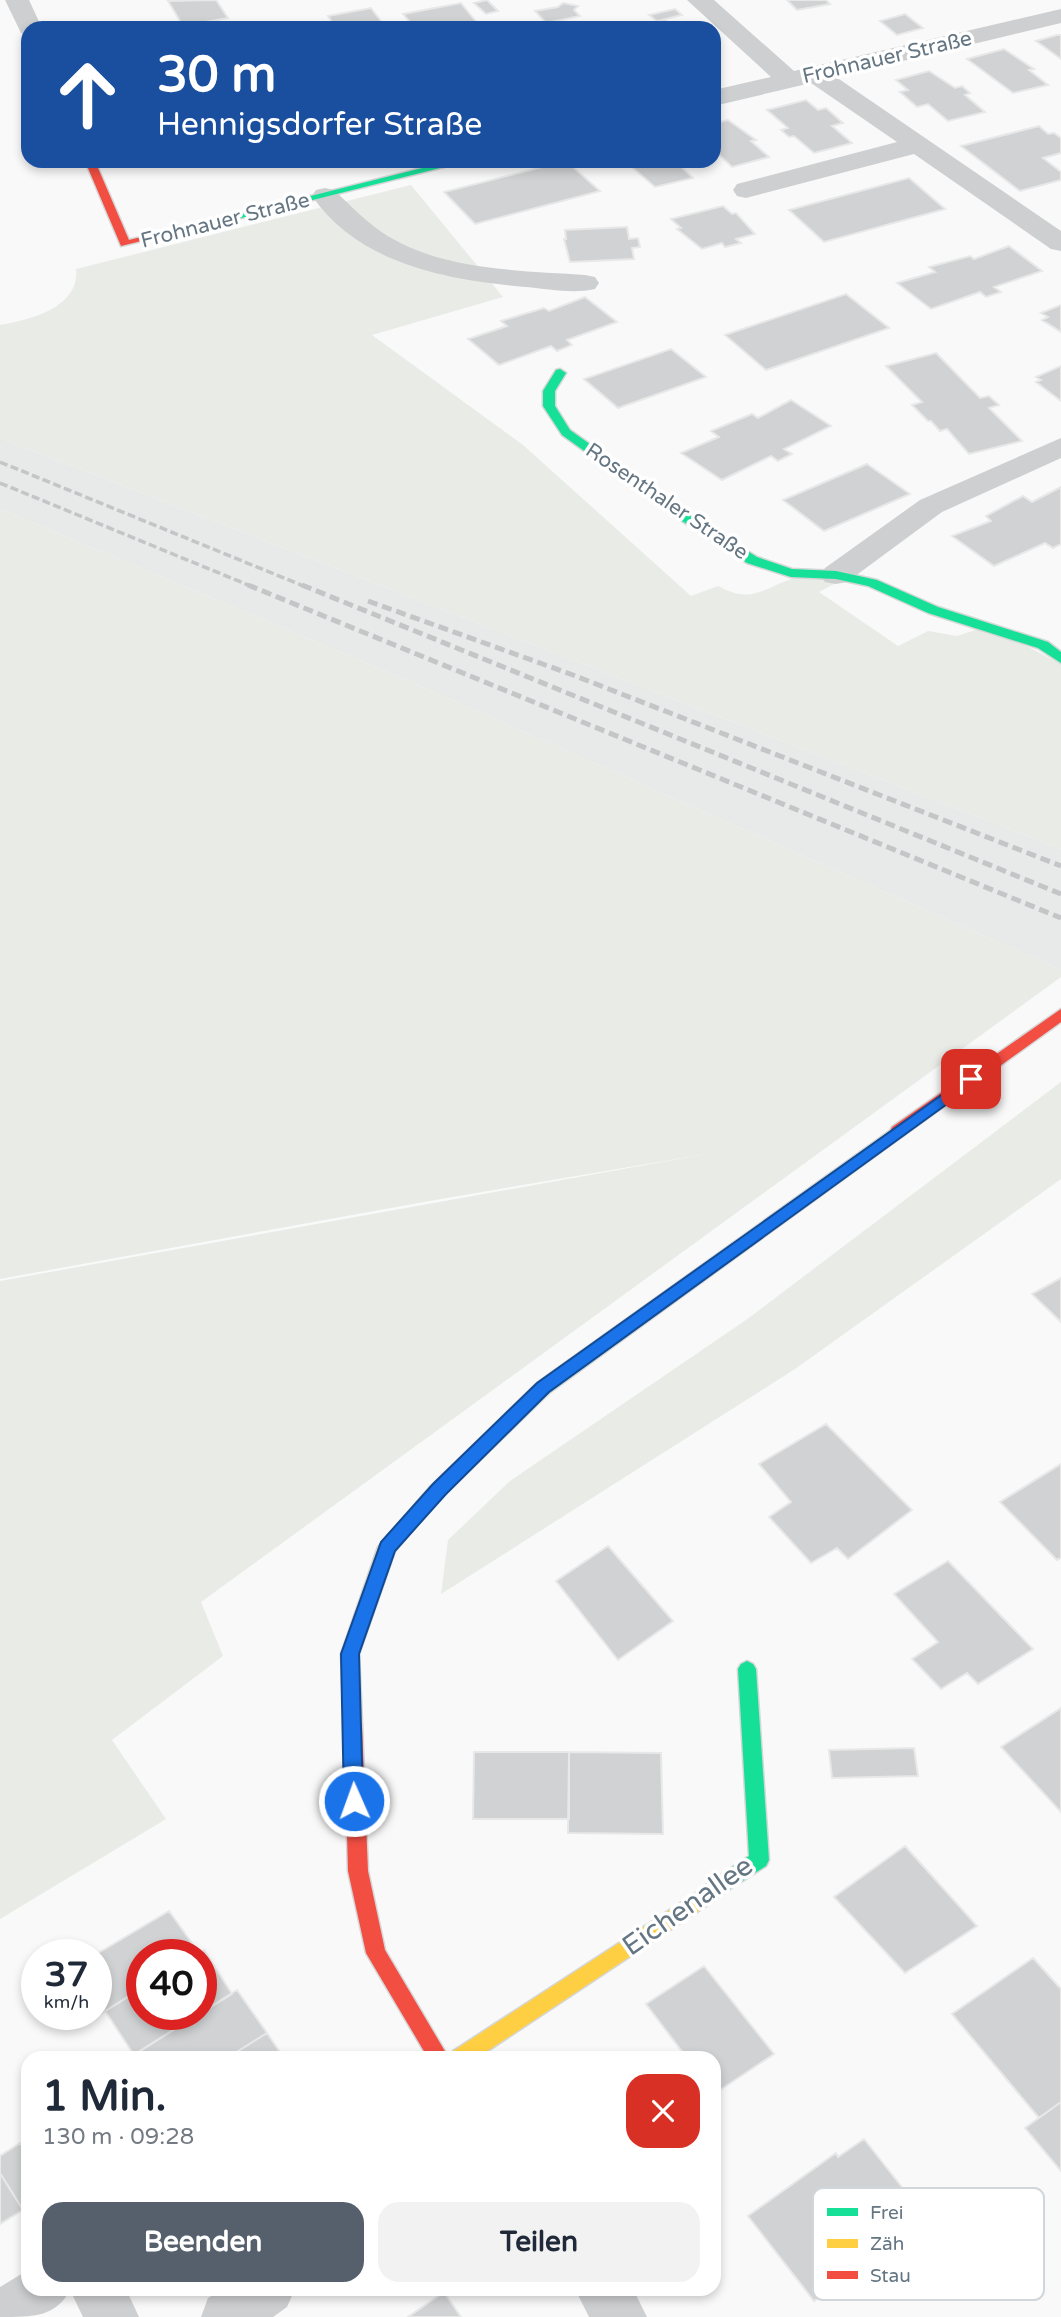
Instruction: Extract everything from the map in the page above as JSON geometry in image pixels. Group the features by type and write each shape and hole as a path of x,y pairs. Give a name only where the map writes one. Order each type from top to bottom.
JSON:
{"street":[{"path":"17,0 27,21"},
{"path":"699,0 788,79"},
{"name":"Frohnauer Straße","path":"721,96 1061,16"},
{"path":"817,75 1061,243"},
{"path":"746,190 916,145"},
{"name":"Frohnauer Straße","path":"93,168 125,244 435,168"},
{"name":"Frohnauer Straße","path":"325,196 374,240 419,260 498,276 585,283"},
{"name":"Rosenthaler Straße","path":"560,373 549,391 549,407 566,432 685,517 752,560 791,573 836,575 872,583 933,610 1043,645 1061,659"},
{"path":"836,575 930,506 1061,447"},
{"path":"435,2051 376,1953 358,1871 350,1654 387,1547 439,1489 543,1388 1061,1014"},
{"name":"Eichenallee","path":"471,2051 759,1860 747,1669"},
{"path":"1,2317 34,2296"},
{"path":"100,2296 113,2317"},
{"path":"227,2317 258,2296"},
{"path":"606,2296 621,2317"}],"shaded area":[{"path":"411,185 503,297 372,335 523,445 691,596 718,586 731,592 752,594 803,576 843,579 819,592 898,646 928,631 957,636 988,626 1061,664 1061,849 0,438 0,325 39,315 62,302 75,282 76,269"},
{"path":"0,438 1061,849 1061,970 402,678 0,509"},
{"path":"0,509 402,678 1061,970 1061,977 201,1602 223,1656 112,1740 166,1819 0,1919 0,1281 712,1153 0,1279"},
{"path":"1061,1082 1061,1179 795,1369 441,1594 448,1540 510,1481 746,1320"}],"building":[{"path":"216,0 228,18 180,21 168,1"},
{"path":"487,0 498,11 486,14 474,3"},
{"path":"787,0 826,0 830,4 797,10"},
{"path":"461,3 475,21 409,21 403,14"},
{"path":"563,3 578,6 574,10 580,16 544,21 535,11 558,7"},
{"path":"371,8 381,21 331,21 328,16"},
{"path":"675,9 682,15 657,21 649,15"},
{"path":"905,14 923,28 897,35 880,21"},
{"path":"1057,35 1061,35 1061,59 1036,41"},
{"path":"1004,49 1034,69 1029,70 1048,85 1013,93 967,59"},
{"path":"929,71 955,88 962,86 970,93 965,95 985,112 948,121 928,104 917,107 900,92 908,90 896,80"},
{"path":"806,100 818,110 826,108 843,123 832,126 852,143 814,153 794,136 789,137 781,130 788,128 767,110"},
{"path":"728,120 756,140 751,141 769,157 732,167 721,157 721,122"},
{"path":"1039,126 1048,134 1054,133 1061,138 1061,153 1043,158 1061,172 1061,180 1020,191 961,146"},
{"path":"538,168 574,168 600,191 475,224 444,192"},
{"path":"633,168 682,168 693,178 655,187"},
{"path":"909,178 945,209 824,242 789,210"},
{"path":"723,206 732,214 736,213 755,234 736,239 741,243 725,247 722,243 702,249 677,229 681,228 671,219"},
{"path":"627,227 629,239 638,238 640,247 632,248 634,259 570,262 564,239 565,230"},
{"path":"1009,246 1042,271 994,287 1001,292 986,297 980,292 931,309 897,283 935,272 929,267 970,256 974,259"},
{"path":"846,294 889,328 766,370 725,335"},
{"path":"585,297 617,322 567,340 572,345 557,351 551,346 499,365 468,339 507,326 501,321 544,308 549,311"},
{"path":"1061,305 1061,332 1042,320 1048,317 1041,313"},
{"path":"671,349 706,377 618,408 584,379"},
{"path":"936,353 980,398 989,396 999,405 989,408 1022,441 969,454 947,429 940,431 912,405 922,402 886,366"},
{"path":"1061,366 1061,401 1036,382 1041,380 1036,377"},
{"path":"791,400 831,426 784,449 792,454 778,461 771,456 722,480 681,453 719,437 711,431 752,414 758,418"},
{"path":"867,464 910,494 824,531 783,500"},
{"path":"1061,487 1061,544 1053,548 1045,543 994,566 952,536 991,521 986,516 1023,496 1032,502"},
{"path":"1061,1278 1061,1322 1032,1294"},
{"path":"826,1424 912,1510 848,1559 837,1548 811,1563 769,1517 791,1502 759,1464"},
{"path":"1061,1464 1061,1558 1057,1560 1000,1502"},
{"path":"608,1546 673,1621 618,1660 556,1581"},
{"path":"948,1561 1033,1649 978,1684 967,1673 941,1689 912,1659 938,1642 894,1594"},
{"path":"1061,1708 1061,1812 1001,1747"},
{"path":"914,1748 918,1776 832,1778 829,1750"},
{"path":"474,1752 569,1752 569,1819 473,1819"},
{"path":"569,1752 661,1753 663,1834 568,1833"},
{"path":"905,1846 977,1926 905,1973 834,1897"},
{"path":"169,1911 189,1939 126,1939 126,1998 112,2007 112,1945"},
{"path":"1033,1958 1061,1989 1061,2102 1039,2118 952,2014"},
{"path":"704,1966 774,2054 721,2089 721,2051 682,2051 646,2004"},
{"path":"217,1970 232,1994 217,2003"},
{"path":"237,1990 267,2033 238,2051 140,2051 173,2030 217,2030 217,2003"},
{"path":"126,1998 126,2030 174,2030 140,2051 131,2051 112,2022 112,2007"},
{"path":"267,2033 279,2051 238,2051"},
{"path":"1061,2102 1061,2171 1025,2128"},
{"path":"864,2139 903,2188 813,2188 813,2300 748,2216 836,2153 838,2157"},
{"path":"21,2144 21,2207 0,2173 0,2156"},
{"path":"0,2173 21,2207 21,2211 0,2224"},
{"path":"438,2296 447,2296 461,2317 408,2317"}],"railway":[{"path":"0,462 306,587"},
{"path":"0,483 253,587"},
{"path":"248,585 1061,918"},
{"path":"302,585 1061,894"},
{"path":"368,601 573,675 1061,866"}],"traffic: fast":[{"path":"217,221 434,168"},
{"path":"560,373 549,391 549,406 566,432 686,518 752,560 791,573 836,575 872,583 933,610 1043,645 1061,659"},
{"path":"436,1492 543,1388 898,1131"},
{"path":"708,1894 759,1860 747,1669"}],"traffic: slow":[{"path":"353,1725 350,1654 387,1547 436,1492"},
{"path":"471,2051 708,1894"}],"traffic: jam":[{"path":"93,168 125,244 217,221"},
{"path":"898,1131 1061,1014"},
{"path":"353,1725 358,1871 376,1953 435,2051"}],"route":[{"path":"354,1801 350,1654 387,1547 439,1489 543,1388 971,1079"}]}
